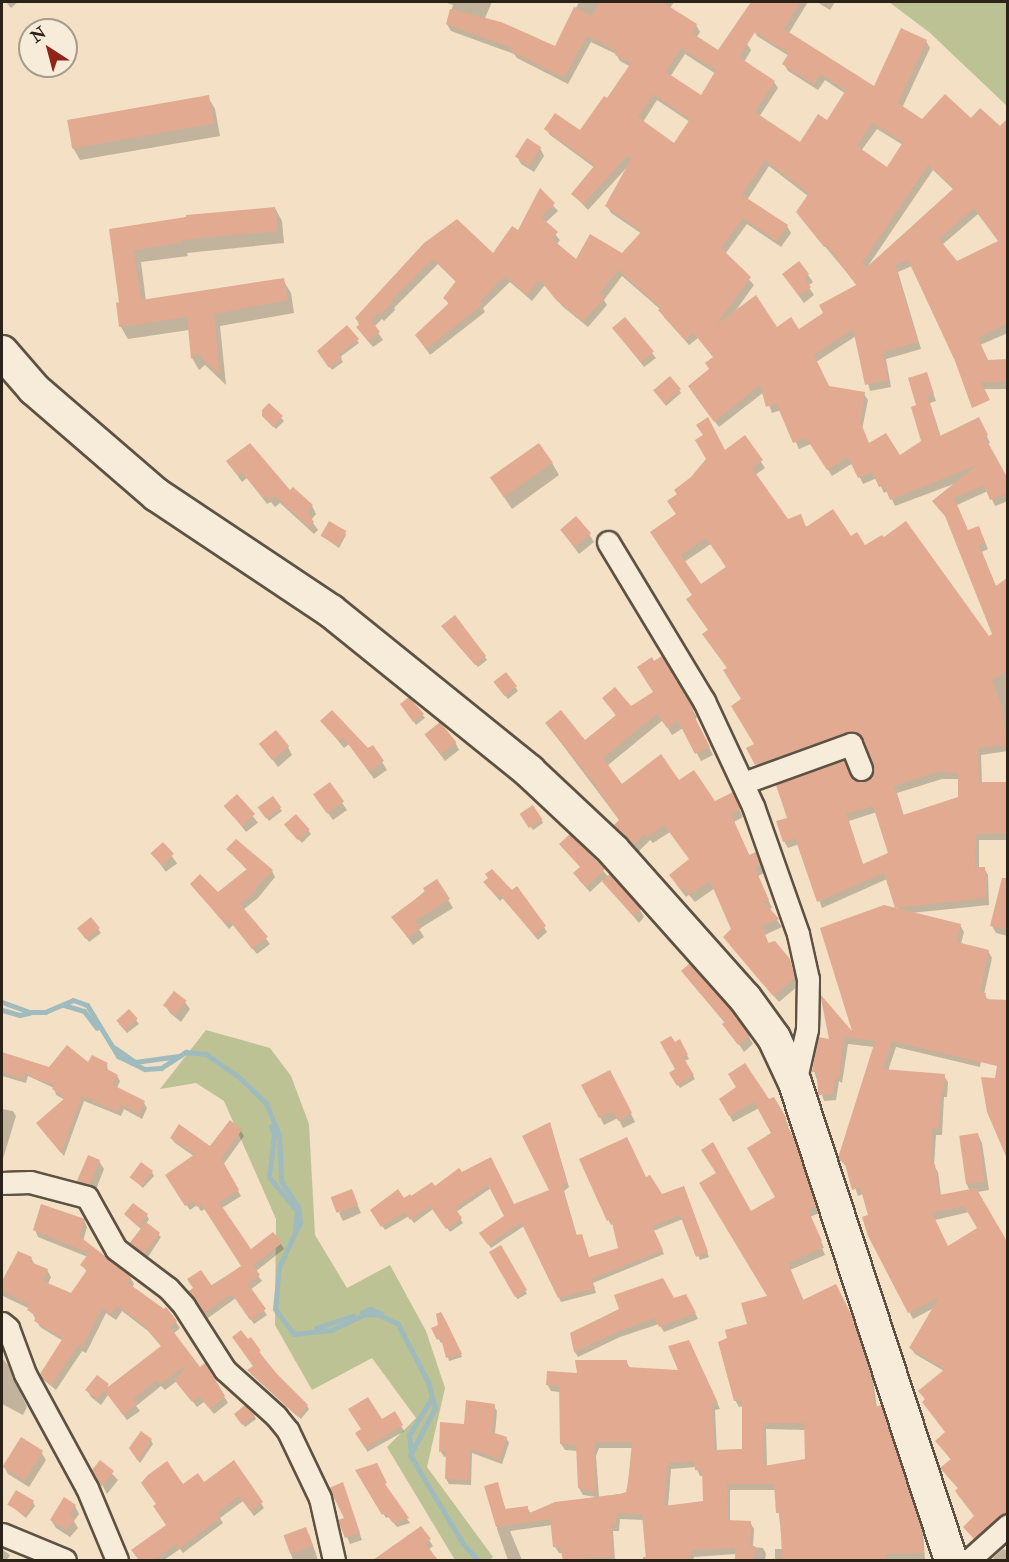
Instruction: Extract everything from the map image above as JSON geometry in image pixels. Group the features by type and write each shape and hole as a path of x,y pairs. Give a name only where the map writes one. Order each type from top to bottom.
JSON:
{"street":[{"path":"2,352 51,404 157,495 331,611 529,771 613,850 745,998 774,1038 795,1083 951,1560"},
{"path":"608,542 704,701 743,783 798,934 808,979 807,1029 795,1083"},
{"path":"743,783 851,744 861,769"},
{"path":"2,1183 30,1182 87,1197 116,1249 168,1288 184,1306 225,1370 276,1416 288,1431 320,1498 334,1560"},
{"path":"2,1323 8,1328 30,1382 87,1488 117,1560"},
{"path":"969,1560 1008,1525"},
{"path":"2,1534 65,1560"}],"green space":[{"path":"889,2 1007,2 1007,106 929,32"},
{"path":"206,1030 270,1048 291,1076 309,1124 315,1235 347,1288 390,1265 426,1331 445,1388 427,1467 493,1557 490,1560 455,1560 387,1447 416,1418 372,1358 312,1390 275,1325 276,1219 224,1101 196,1083 160,1089"}],"building":[{"path":"599,2 662,2 697,24 692,33 718,50 751,2 800,2 784,29 874,86 901,28 927,40 898,103 922,119 945,94 971,118 980,108 1000,126 1008,118 1008,323 978,338 988,360 1008,359 1008,382 981,382 990,400 972,408 955,361 908,260 895,265 918,342 883,352 888,380 865,385 853,329 814,355 829,386 865,392 860,421 869,443 886,433 900,455 921,441 911,407 916,405 908,378 927,372 934,394 927,396 940,436 979,417 988,435 985,437 1008,479 1008,493 990,500 984,485 954,498 968,530 979,526 985,542 979,545 996,586 1008,577 1008,670 992,680 1002,706 1006,745 978,748 979,782 1008,782 1008,833 976,834 975,867 985,867 986,898 895,908 884,873 817,902 795,838 783,842 776,821 787,818 776,785 844,760 853,779 866,781 874,770 863,739 859,734 847,732 755,765 746,748 754,744 731,706 741,699 723,670 727,668 702,634 708,630 686,599 692,595 650,532 676,514 667,501 677,494 674,490 691,477 706,459 695,440 703,435 696,425 708,417 725,450 745,435 763,460 752,468 788,519 801,514 806,527 833,509 851,536 857,532 865,545 882,535 884,537 906,521 989,636 992,634 945,516 932,501 977,465 890,500 884,485 879,487 872,472 858,478 848,457 827,470 806,438 793,443 776,403 766,407 760,385 714,422 688,386 709,369 705,363 713,357 693,332 685,340 658,310 661,308 618,270 600,293 605,297 583,321 556,300 540,280 527,295 505,276 480,301 483,304 426,349 415,335 449,303 443,298 456,281 433,259 391,300 393,302 380,315 378,313 371,320 380,332 368,341 356,327 360,324 355,318 424,243 457,219 493,253 512,226 518,230 540,188 555,203 541,217 558,232 552,239 576,259 590,234 622,253 642,231 605,206 631,159 627,156 583,204 571,194 595,165 544,129 555,113 580,130 604,96 607,98 631,63 615,55 617,51 587,36 564,78 511,51 513,48 446,24 450,9 501,22 555,46 574,7 592,16","holes":["755,32 789,53 782,64 814,84 821,74 846,90 827,120 818,114 800,142 755,112 775,81 739,57","681,48 716,70 701,95 666,72","653,94 690,119 674,143 638,117","872,123 903,142 887,167 857,146","765,160 809,193 796,212 824,247 827,245 856,285 819,305 823,313 799,329 791,317 777,327 756,295 716,325 751,277 721,248 743,218 777,241 788,225 742,195","928,165 954,188 867,267 862,263","974,208 998,241 957,261 939,239","706,538 726,567 701,584 681,555","937,772 958,773 958,797 903,815 894,786","873,806 888,853 863,864 846,814"]},
{"path":"209,95 214,124 72,149 67,120"},
{"path":"527,138 541,147 529,166 515,156"},
{"path":"275,207 278,231 181,240 182,243 134,250 141,300 284,278 288,300 214,314 220,375 197,353 191,359 187,317 119,327 116,303 119,302 109,229 186,217 186,215"},
{"path":"799,261 809,274 804,278 811,287 799,296 782,274"},
{"path":"625,317 654,351 641,362 612,328"},
{"path":"347,325 359,339 339,354 342,358 329,368 317,351"},
{"path":"670,376 681,389 664,403 653,390"},
{"path":"269,403 283,416 273,427 262,416 262,410"},
{"path":"250,443 290,490 293,487 313,505 307,512 314,522 309,527 275,496 270,500 265,495 262,497 241,471 237,475 226,461"},
{"path":"539,443 553,463 504,497 490,477"},
{"path":"576,516 591,533 575,547 560,530"},
{"path":"329,521 346,531 338,546 320,536"},
{"path":"455,615 486,656 475,665 441,626"},
{"path":"662,656 693,707 692,712 710,747 695,754 678,721 667,728 657,714 603,758 622,784 661,754 679,780 694,770 715,801 733,792 740,809 731,814 749,855 756,852 760,865 755,868 769,900 764,902 779,919 762,926 768,943 775,941 790,959 795,978 773,996 723,937 731,929 710,881 689,895 684,888 681,890 669,875 689,859 664,825 647,837 645,834 633,845 614,825 619,820 591,779 545,723 561,710 585,740 616,715 602,698 615,687 631,706 653,692 637,667 652,657 654,661"},
{"path":"506,672 517,686 504,696 493,682"},
{"path":"409,697 424,714 413,722 400,704"},
{"path":"332,710 368,748 373,745 384,761 369,772 343,737 339,741 320,721"},
{"path":"440,722 456,742 441,755 424,735"},
{"path":"276,730 289,746 272,760 259,744"},
{"path":"330,782 344,801 327,814 313,794"},
{"path":"237,794 255,814 242,826 224,806"},
{"path":"273,796 281,807 266,818 258,807"},
{"path":"533,805 542,819 529,828 520,814"},
{"path":"296,814 310,830 298,840 284,824"},
{"path":"570,834 605,869 586,887 573,873 580,867 559,844"},
{"path":"236,839 273,870 255,889 256,891 240,904 268,937 252,949 229,920 225,924 190,884 200,874 218,892 247,869 226,849"},
{"path":"163,842 174,854 161,865 151,854"},
{"path":"492,869 512,890 517,886 546,926 534,935 499,894 496,896 483,882 488,878 485,874"},
{"path":"610,874 641,909 633,916 602,881"},
{"path":"1002,878 1008,878 1008,930 990,926"},
{"path":"437,879 450,899 415,921 421,928 408,938 391,917 425,892 423,888"},
{"path":"884,905 961,924 957,942 989,950 980,992 986,993 985,999 1008,1000 1008,1161 987,1112 981,1077 995,1078 997,1066 892,1041 883,1069 945,1074 944,1091 941,1091 939,1128 932,1128 931,1164 935,1164 939,1195 976,1188 1008,1243 1008,1509 974,1539 963,1527 974,1516 955,1491 958,1488 940,1468 951,1459 935,1441 945,1432 922,1402 925,1399 918,1391 945,1369 909,1348 939,1297 908,1313 868,1236 862,1217 868,1215 860,1187 852,1190 844,1161 838,1158 875,1041 844,1037 839,1078 836,1076 833,1094 818,1095 817,1072 812,1072 818,1037 829,1039 820,994 852,1031 820,928","holes":["964,1206 977,1228 948,1246 932,1213"]},
{"path":"91,917 100,928 86,939 77,928"},
{"path":"690,963 731,1009 750,1036 738,1045 722,1024 725,1022 681,971"},
{"path":"174,991 187,1001 176,1015 163,1005"},
{"path":"129,1009 138,1019 125,1030 116,1020"},
{"path":"671,1036 675,1042 680,1039 688,1055 683,1057 694,1075 677,1086 669,1073 675,1069 660,1042"},
{"path":"67,1045 88,1062 92,1055 108,1063 105,1068 118,1075 113,1085 145,1101 139,1114 121,1105 118,1112 82,1096 61,1153 36,1123 65,1098 52,1089 55,1085 36,1079 25,1072 23,1079 2,1072 2,1052 49,1067"},
{"path":"745,1063 769,1099 774,1097 787,1119 784,1120 794,1138 816,1206 808,1210 822,1241 819,1242 822,1248 788,1263 803,1300 836,1284 852,1316 870,1372 875,1407 881,1405 920,1523 923,1553 886,1554 886,1559 785,1560 782,1558 780,1513 776,1513 774,1484 727,1484 728,1520 751,1521 750,1546 755,1546 754,1560 735,1560 735,1548 691,1550 690,1560 646,1560 642,1514 617,1513 616,1525 611,1524 613,1556 563,1560 560,1547 553,1547 550,1519 496,1527 484,1486 498,1482 505,1509 528,1506 527,1514 555,1502 626,1492 632,1442 596,1442 594,1448 596,1492 578,1488 576,1445 560,1444 559,1386 546,1385 547,1371 577,1373 575,1360 627,1360 627,1367 678,1370 668,1346 689,1340 718,1403 712,1403 714,1450 742,1449 742,1400 734,1401 718,1342 727,1338 725,1330 747,1324 741,1303 767,1296 699,1183 716,1173 701,1150 713,1142 751,1211 775,1197 747,1148 771,1133 754,1102 729,1116 719,1099 736,1087 728,1074","holes":["763,1423 804,1423 805,1459 764,1466","694,1461 695,1470 702,1470 703,1501 664,1506 668,1463"]},
{"path":"610,1070 632,1113 618,1121 613,1111 599,1118 581,1085"},
{"path":"230,1120 242,1130 221,1158 239,1190 219,1202 251,1249 273,1232 282,1243 253,1266 260,1275 248,1284 266,1309 250,1320 232,1294 204,1313 188,1292 193,1288 187,1279 201,1270 212,1286 241,1266 201,1204 197,1207 193,1201 185,1206 165,1175 195,1154 170,1138 179,1124 210,1146"},
{"path":"550,1122 567,1182 562,1186 576,1235 582,1234 589,1257 618,1248 611,1219 607,1221 579,1159 627,1137 646,1177 650,1175 662,1194 684,1186 708,1252 696,1257 680,1215 652,1226 663,1250 591,1279 595,1288 558,1298 521,1222 488,1245 479,1233 504,1216 488,1185 455,1208 462,1218 446,1229 430,1206 410,1220 405,1212 381,1227 370,1210 398,1189 404,1198 410,1194 411,1196 432,1182 435,1186 459,1168 462,1172 491,1157 514,1204 549,1190 522,1136"},
{"path":"978,1133 985,1182 966,1184 959,1136"},
{"path":"88,1155 100,1160 89,1186 77,1181"},
{"path":"141,1162 153,1171 142,1186 130,1177"},
{"path":"352,1189 358,1205 337,1213 331,1197"},
{"path":"133,1203 148,1214 139,1227 124,1214"},
{"path":"41,1204 85,1219 79,1236 131,1276 128,1283 164,1309 166,1307 177,1321 170,1327 200,1367 205,1363 225,1396 210,1409 199,1396 192,1402 175,1381 186,1365 160,1384 157,1380 133,1399 137,1404 123,1415 104,1390 161,1346 143,1324 117,1306 111,1314 102,1308 82,1347 78,1345 52,1385 42,1379 40,1374 63,1338 34,1321 37,1316 27,1310 30,1305 2,1291 2,1281 18,1251 32,1257 30,1262 48,1269 43,1281 71,1293 87,1270 80,1265 89,1253 33,1230"},
{"path":"146,1222 160,1233 144,1254 129,1243"},
{"path":"501,1245 527,1290 515,1297 489,1252"},
{"path":"663,1278 674,1298 686,1294 696,1313 659,1327 655,1318 574,1352 570,1333 619,1309 614,1295"},
{"path":"441,1312 462,1354 446,1358 441,1338 437,1340 431,1328 438,1325 436,1314"},
{"path":"241,1330 248,1339 251,1337 261,1351 259,1352 277,1374 308,1405 298,1417 247,1370 253,1366 232,1337"},
{"path":"97,1375 109,1384 97,1399 85,1390"},
{"path":"368,1397 382,1419 395,1411 403,1425 365,1448 355,1433 361,1429 348,1409"},
{"path":"466,1400 495,1404 492,1432 507,1437 499,1459 470,1449 469,1480 445,1479 446,1450 439,1452 440,1422 464,1424"},
{"path":"245,1405 255,1415 242,1425 234,1414"},
{"path":"141,1431 152,1439 138,1461 129,1448"},
{"path":"21,1437 43,1451 25,1480 2,1467"},
{"path":"100,1460 114,1471 101,1487 92,1470"},
{"path":"234,1460 263,1502 250,1511 239,1496 218,1512 221,1517 179,1549 176,1544 154,1560 139,1560 131,1550 166,1525 153,1506 156,1504 141,1483 148,1475 167,1461 183,1484 198,1473 204,1482"},
{"path":"377,1463 387,1483 385,1484 409,1518 393,1523 385,1513 382,1515 355,1470"},
{"path":"343,1482 360,1533 345,1538 338,1520 344,1518 329,1488"},
{"path":"16,1490 34,1501 25,1515 7,1505"},
{"path":"64,1497 76,1505 69,1515 75,1519 66,1530 50,1520"},
{"path":"421,1526 431,1539 425,1543 438,1560 373,1560"},
{"path":"306,1527 313,1546 290,1554 283,1535"}],"waterway":[{"path":"2,1002 30,1012 45,1012 73,1000 87,1005 118,1056 145,1069 161,1068 186,1052 206,1054 240,1078 266,1103 279,1135 281,1181 298,1206 300,1222 279,1267 275,1309 294,1334 331,1330 365,1314 379,1315 398,1324 428,1382 435,1408 410,1455 463,1544 478,1560"},
{"path":"64,1005 84,1011 97,1028"},
{"path":"2,1010 19,1015 29,1013"},
{"path":"115,1048 135,1062 179,1056"},
{"path":"271,1126 274,1135 269,1177 297,1211 295,1229"},
{"path":"362,1312 370,1309 381,1313"},
{"path":"316,1328 353,1316"},
{"path":"411,1453 409,1435 432,1397"}]}
